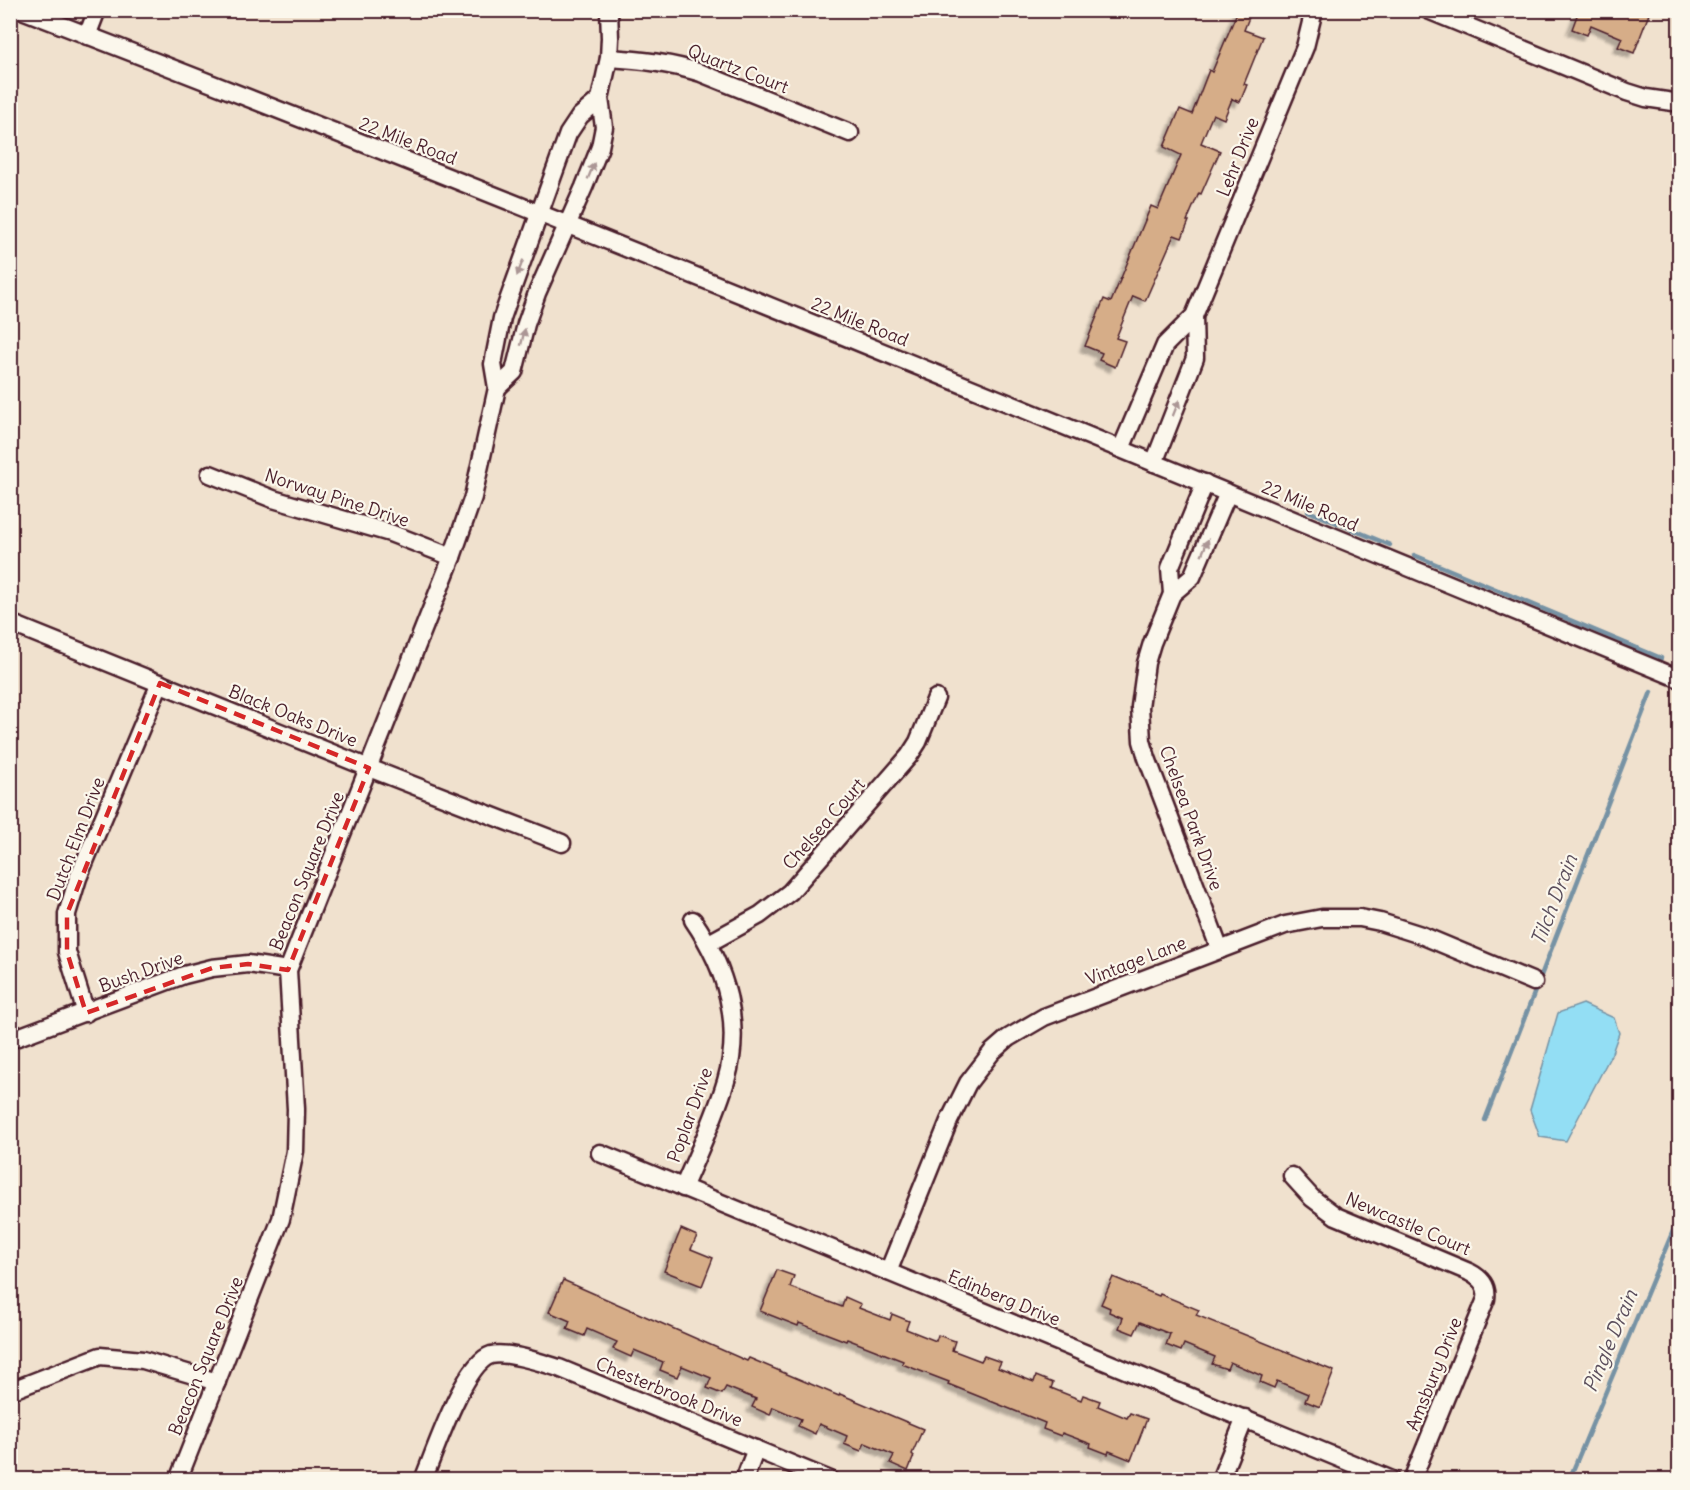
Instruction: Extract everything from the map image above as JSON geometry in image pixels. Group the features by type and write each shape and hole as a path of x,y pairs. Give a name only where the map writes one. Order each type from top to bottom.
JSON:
{"street":[{"name":"22 Mile Road","path":"22,10 539,213 1205,483 1680,679"},
{"path":"87,36 97,10"},
{"name":"Beacon Square Drive","path":"497,388 514,372 534,300 584,187 603,137 600,99 609,58 609,10"},
{"name":"Lehr Drive","path":"1121,449 1165,345 1194,316 1305,47 1314,10"},
{"path":"1428,10 1627,92 1646,98 1680,103"},
{"name":"Quartz Court","path":"609,58 679,66 850,133"},
{"name":"Beacon Square Drive","path":"178,1479 281,1219 295,1151 296,1109 288,970 452,557 472,497 497,388 493,364 502,318 539,213 568,134 580,116 600,99"},
{"name":"Lehr Drive","path":"1154,463 1195,358 1194,316"},
{"name":"Norway Pine Drive","path":"210,474 273,499 390,533 452,557"},
{"name":"Chelsea Park Drive","path":"1205,483 1170,568 1172,594 1146,663 1140,707 1141,733 1147,758 1220,950"},
{"name":"Chelsea Park Drive","path":"1172,594 1192,577 1228,493"},
{"name":"Black Oaks Drive","path":"10,623 562,843"},
{"name":"Dutch Elm Drive","path":"86,1013 67,952 67,914 78,878 160,683"},
{"name":"Chelsea Court","path":"709,943 775,905 807,874 909,756 918,742 936,698"},
{"name":"Vintage Lane","path":"888,1272 959,1099 968,1083 992,1052 1008,1038 1044,1017 1285,925 1322,918 1360,918 1410,931 1534,982"},
{"name":"Poplar Drive","path":"683,1188 726,1080 733,1037 729,998 724,980 709,943 693,920"},
{"name":"Bush Drive","path":"10,1040 184,975 212,968 248,964 288,970"},
{"name":"Edinberg Drive","path":"600,1153 1392,1479"},
{"name":"Newcastle Court","path":"1292,1176 1312,1198 1336,1216 1469,1272 1484,1283"},
{"name":"Amsbury Drive","path":"1412,1479 1486,1299 1487,1292 1484,1283"},
{"name":"Chesterbrook Drive","path":"423,1479 458,1397 473,1371 490,1356 503,1355 525,1358 559,1368 830,1479"},
{"path":"10,1391 100,1356 143,1360 216,1382"},
{"path":"1220,1479 1245,1418"},
{"path":"744,1479 756,1449"}],"highlighted area":[{"path":"160,683 369,768 288,970 248,964 212,968 86,1013 67,952 67,914"}],"water":[{"path":"1583,1004 1614,1018 1619,1033 1612,1053 1566,1141 1540,1137 1530,1110 1558,1013"}],"building":[{"path":"1238,10 1252,10 1244,30 1263,37 1244,84 1247,85 1240,102 1232,99 1224,119 1213,114 1201,143 1220,151 1201,194 1199,193 1182,238 1174,235 1145,301 1133,296 1116,338 1125,341 1115,367 1099,360 1102,353 1085,346 1104,299 1111,302 1151,206 1158,209 1181,155 1164,147 1180,109 1192,114 1209,70 1212,72"},
{"path":"1579,10 1640,10 1649,14 1634,53 1618,47 1622,38 1591,25 1587,35 1572,29"},
{"path":"681,1229 697,1236 691,1249 713,1258 702,1286 664,1271"},
{"path":"777,1270 794,1276 790,1287 842,1307 845,1297 861,1304 859,1308 890,1320 892,1314 909,1321 906,1329 936,1341 938,1335 955,1341 952,1350 981,1361 984,1356 1001,1362 998,1368 1034,1382 1036,1376 1053,1383 1051,1388 1081,1400 1083,1395 1100,1401 1098,1406 1127,1418 1130,1413 1147,1419 1131,1460 1109,1451 1108,1454 1090,1447 1091,1444 1062,1433 1061,1436 1043,1429 1045,1423 902,1364 903,1361 847,1339 846,1341 799,1323 798,1326 760,1311"},
{"path":"1113,1277 1199,1310 1196,1315 1334,1371 1320,1407 1305,1401 1308,1394 1277,1381 1274,1388 1260,1382 1262,1376 1230,1362 1227,1369 1212,1364 1215,1357 1184,1344 1181,1351 1166,1345 1170,1334 1140,1322 1134,1334 1119,1328 1123,1318 1109,1312 1110,1308 1101,1304"},
{"path":"563,1280 747,1361 749,1358 923,1429 912,1454 914,1456 908,1471 890,1463 894,1455 865,1443 861,1451 844,1444 847,1436 819,1424 815,1434 798,1426 801,1419 773,1407 770,1415 752,1407 756,1399 726,1387 722,1394 707,1388 711,1378 682,1366 677,1377 660,1370 663,1362 634,1350 631,1357 613,1349 617,1342 587,1329 584,1336 567,1329 570,1321 549,1312"}],"waterway":[{"name":"Tilch Drain","path":"1308,511 1390,545"},
{"name":"Tilch Drain","path":"1414,555 1661,658 1660,660"},
{"name":"Tilch Drain","path":"1485,1120 1651,692"},
{"name":"Pingle Drain","path":"1569,1480 1680,1214"}]}
